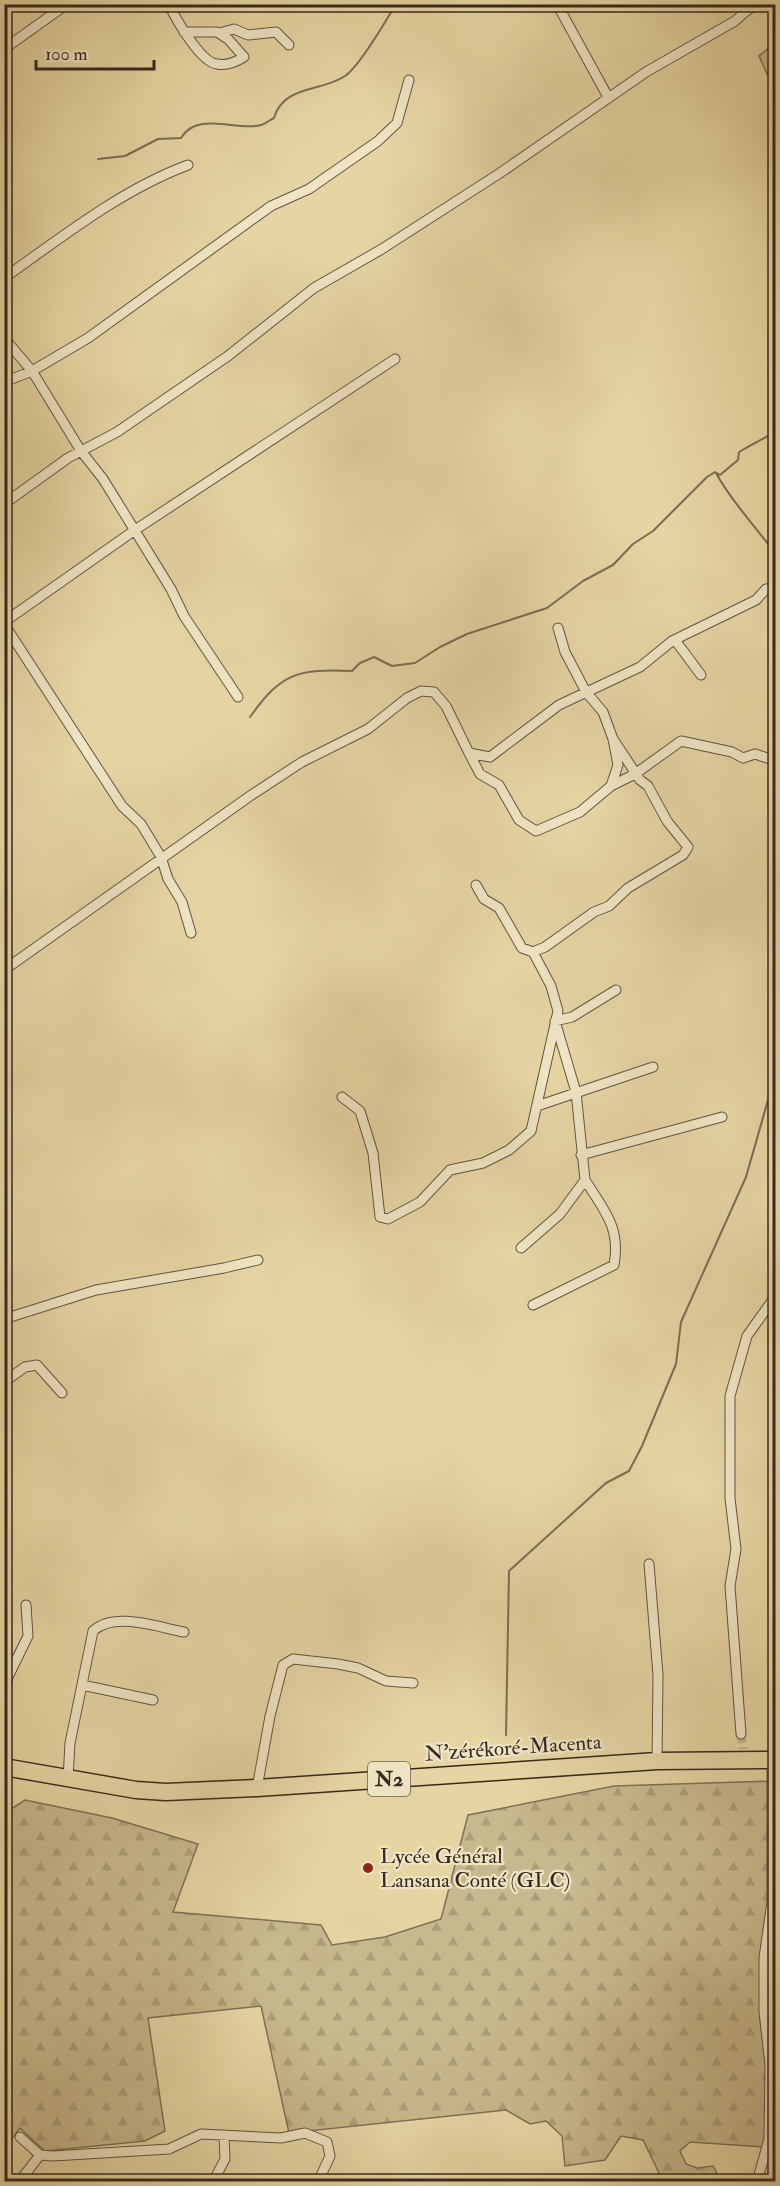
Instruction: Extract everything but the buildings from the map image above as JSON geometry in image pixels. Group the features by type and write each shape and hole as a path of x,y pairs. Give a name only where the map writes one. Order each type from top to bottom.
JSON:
{"highway":[{"name":"N'zérékoré-Macenta","path":"4,1767 68,1779 166,1792 258,1788 743,1754 774,1760"}],"street":[{"path":"4,48 67,4"},
{"path":"169,4 184,32 209,61 216,64 234,63 244,57 228,39 219,33 204,30 184,32"},
{"path":"557,4 608,97"},
{"path":"4,504 81,451 117,432 228,356 314,288 373,254 500,173 608,97 735,21 744,8 756,4"},
{"path":"219,33 234,29 248,35 276,32 289,45"},
{"path":"4,382 32,371 88,338 271,206 309,189 378,141 396,123 409,80"},
{"path":"4,278 76,228 158,176 188,165"},
{"path":"4,338 32,371 81,451 103,479 171,589 184,616 238,697"},
{"path":"191,933 182,902 168,879 161,857 141,824 122,806 4,623 135,530 395,358"},
{"path":"469,753 490,757 559,705 640,667 675,640 756,600 766,589 776,588"},
{"path":"558,628 565,652 586,692 603,712 613,739 618,765 611,786"},
{"path":"675,640 700,675"},
{"path":"4,970 161,857 302,762 368,729 421,691 434,692 446,706 480,774 499,785 519,820 536,831 580,813 611,786 635,774 681,741 732,752 742,758 755,754 770,759"},
{"path":"533,952 545,947 594,912 609,906 628,888 683,855 688,847 667,821 648,786 635,774 613,739"},
{"path":"342,1097 360,1111 373,1153 380,1217 388,1219 420,1202 450,1170 483,1163 509,1150 531,1131 558,1011 551,986 533,952 522,948 499,908 484,899 476,885"},
{"path":"555,1021 572,1017 616,990"},
{"path":"532,1305 614,1265 618,1247 613,1225 585,1180 576,1092 555,1021"},
{"path":"537,1106 653,1067"},
{"path":"581,1155 722,1117"},
{"path":"522,1248 560,1214 585,1180"},
{"path":"4,1319 96,1290 258,1260"},
{"path":"741,1734 730,1586 736,1549 730,1498 730,1396 747,1336 772,1301"},
{"path":"4,1382 25,1367 37,1365 62,1393"},
{"path":"648,1564 658,1675 657,1761"},
{"path":"4,1702 8,1677 28,1636 26,1605"},
{"path":"68,1779 70,1743 93,1631 101,1624 114,1621 184,1632"},
{"path":"258,1788 270,1716 283,1665 293,1659 338,1664 358,1668 386,1681 413,1683"},
{"path":"82,1685 153,1700"},
{"path":"757,2181 769,2139 770,2064 764,2012 764,1958 771,1902 774,1760"},
{"path":"20,2137 40,2155 169,2149 201,2134 281,2138 304,2133 327,2142 330,2156 318,2181"},
{"path":"213,2181 225,2160 224,2136"},
{"path":"19,2181 40,2155"}],"green space":[{"path":"771,46 775,46 775,92 759,56"},
{"path":"775,1781 775,2166 769,2165 765,2147 690,2142 680,2151 686,2164 697,2168 713,2166 717,2173 711,2175 709,2181 658,2181 660,2175 643,2140 621,2136 605,2160 565,2166 562,2136 546,2121 530,2124 506,2110 289,2133 261,2006 148,2018 165,2131 145,2141 45,2151 20,2128 5,2148 5,1813 25,1800 112,1818 198,1844 173,1912 321,1925 332,1945 385,1937 441,1919 468,1815 614,1786"}],"waterway":[{"path":"98,159 125,156 158,139 181,138 197,125 207,123 241,126 264,124 274,118 279,107 294,94 336,81 351,71 372,43 396,4"},
{"path":"776,420 773,421 776,426"},
{"path":"250,717 272,691 293,676 318,671 352,671 360,663 374,657 392,666 415,663 467,634 547,608 583,581 613,565 633,544 653,531 707,477 715,472 720,475 738,460 739,452 776,432"},
{"path":"716,473 729,494 776,555"},
{"path":"776,856 773,864 776,871"},
{"path":"506,1735 509,1571 606,1483 629,1471 642,1446 676,1364 681,1322 746,1177 776,1072"}],"tunnel":[{"path":"741,1734 743,1749"}],"place":[{"name":"Lycée Général Lansana Conté (GLC)","path":"368,1868"}]}
